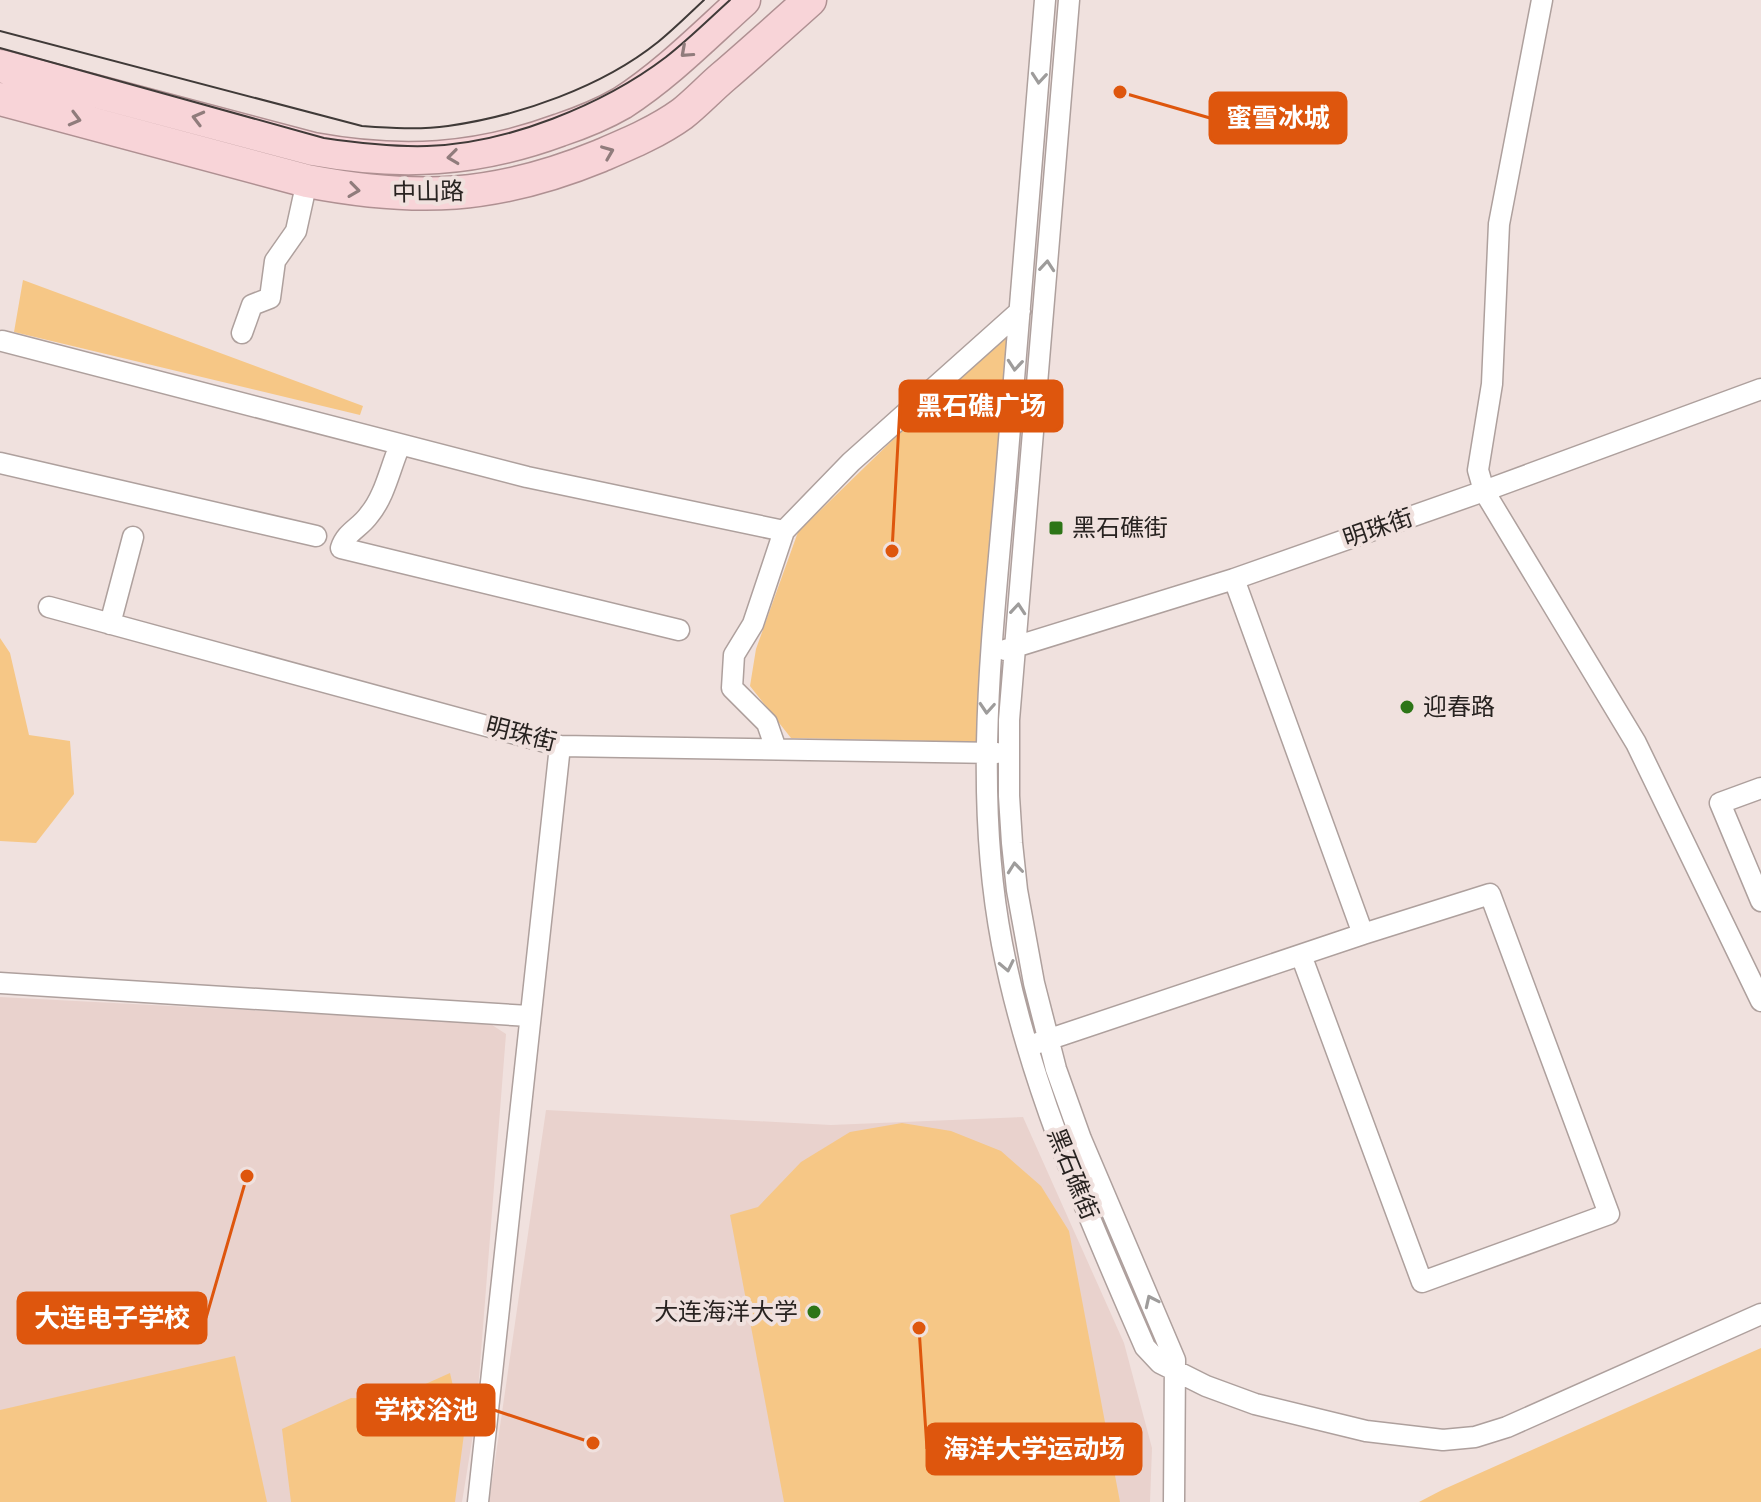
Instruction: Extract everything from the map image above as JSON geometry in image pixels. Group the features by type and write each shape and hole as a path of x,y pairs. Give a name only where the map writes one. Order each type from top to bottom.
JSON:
{"highway":[{"name":"中山路","path":"0,66 313,149 353,156 438,159 482,154 527,142 619,105 651,83 744,0"},
{"name":"中山路","path":"0,99 307,181 393,195 488,190 536,178 639,140 682,114 810,0"}],"street":[{"name":"黑石礁街","path":"1045,0 991,654 986,753 988,846 1008,974 1035,1077 1145,1347 1160,1363 1177,1374 1255,1404 1366,1431 1443,1440 1475,1437 1507,1427 1761,1314"},
{"name":"黑石礁街","path":"1069,0 1015,647 1009,796 1017,890 1048,1040 1081,1139 1170,1342 1177,1374"},
{"path":"1542,0 1499,224 1492,384 1478,470 1484,491 1636,743 1761,1001"},
{"path":"242,333 252,305 270,298 275,261 296,231 307,181"},
{"path":"776,749 767,723 732,688 734,655 753,624 784,531 851,462 1020,311"},
{"path":"2,341 527,477 784,531"},
{"name":"明珠街","path":"991,654 1234,579 1761,389"},
{"path":"400,445 379,499 369,516 344,538 341,548 679,630"},
{"path":"0,463 316,536"},
{"path":"110,624 133,537"},
{"path":"1234,579 1363,934"},
{"name":"明珠街","path":"49,607 560,746 1009,753"},
{"path":"478,1502 560,746"},
{"path":"1761,788 1720,803 1761,901"},
{"path":"1027,1047 1363,934 1490,894 1609,1214 1422,1282 1301,955"},
{"path":"0,983 529,1016"},
{"path":"1174,1502 1177,1374"}],"shaded area":[{"path":"23,280 363,406 360,415 14,332"},
{"path":"1011,325 977,742 791,738 750,686 756,649 798,532"},
{"path":"0,638 10,653 29,735 70,741 74,794 36,843 0,841"},
{"path":"0,997 489,1023 506,1034 476,1416 462,1502 0,1502"},
{"name":"大连海洋大学","path":"546,1110 831,1125 1023,1117 1124,1343 1152,1448 1150,1502 489,1502"},
{"path":"902,1123 951,1131 1001,1151 1041,1186 1069,1231 1120,1502 784,1502 730,1215 758,1207 801,1162 850,1132"},
{"path":"1761,1348 1761,1502 1419,1502 1442,1490"},
{"path":"235,1356 267,1502 0,1502 0,1410"},
{"path":"450,1373 464,1434 455,1502 291,1502 282,1429 351,1398 392,1399"}],"tram line":[{"path":"0,31 362,126 426,128 503,115 586,86 636,58 704,0"},
{"path":"0,48 324,138 427,146 457,144 521,130 584,106 641,75 666,57 730,0"}],"place":[{"name":"蜜雪冰城","path":"1120,92"},
{"name":"黑石礁街","path":"1056,528"},
{"name":"黑石礁广场","path":"892,551"},
{"name":"迎春路","path":"1407,707"},
{"name":"大连电子学校","path":"247,1176"},
{"name":"大连海洋大学","path":"814,1312"},
{"name":"海洋大学运动场","path":"919,1328"},
{"name":"学校浴池","path":"593,1443"}]}
